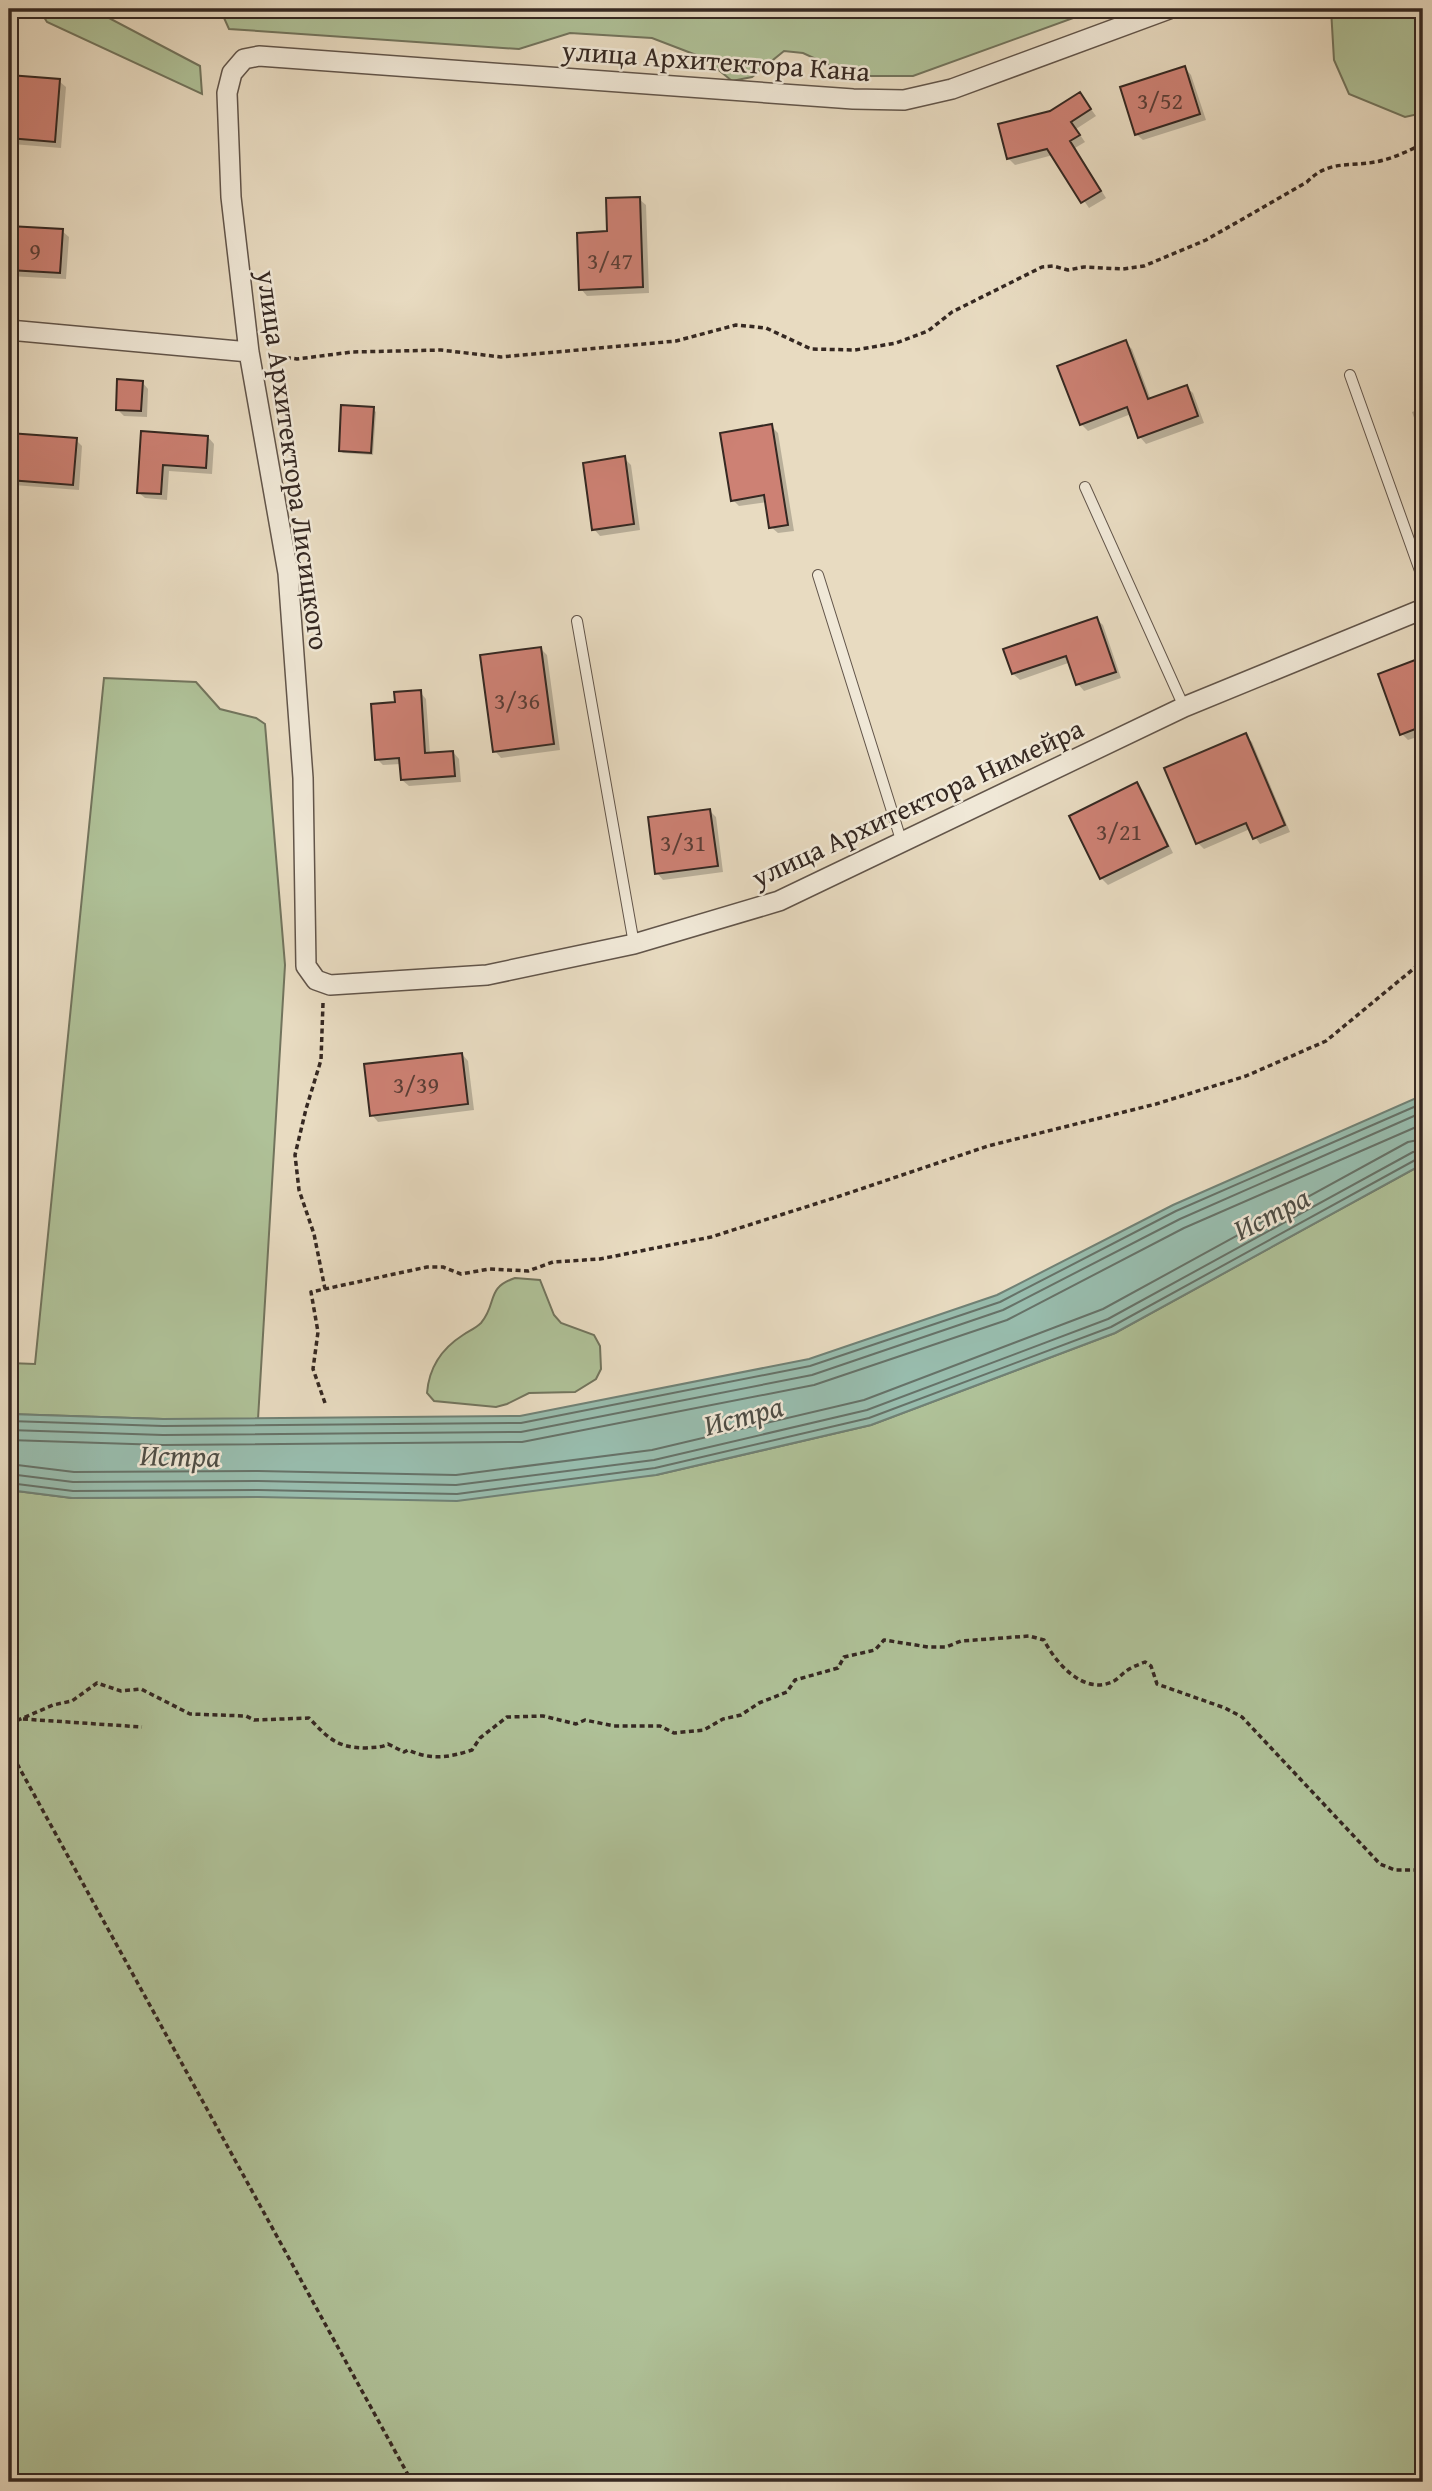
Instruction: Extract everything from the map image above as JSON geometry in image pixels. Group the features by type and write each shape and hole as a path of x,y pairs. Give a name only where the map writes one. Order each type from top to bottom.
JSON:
{"street":[{"name":"улица Архитектора Кана","path":"244,59 258,56 839,98 904,100 952,89 1169,9"},
{"name":"улица Архитектора Лисицкого","path":"244,59 232,73 227,93 231,197 249,352 288,573 303,778 305,959 306,966 316,980 330,985"},
{"path":"9,330 249,352"},
{"name":"улица Архитектора Нимейра","path":"330,985 487,975 634,944 779,901 1184,707 1423,609"}],"lane":[{"path":"1350,375 1423,579"},
{"path":"1085,487 1184,707"},
{"path":"818,575 902,844"},
{"path":"577,621 634,944"}],"path":[{"path":"249,352 297,359 352,352 442,350 500,357 676,341 736,325 766,328 811,349 868,348 895,343 928,331 952,312 1042,267 1124,270 1144,266 1206,240 1307,182 1318,171 1336,166 1376,162 1423,144"},
{"path":"325,1403 313,1369 318,1332 311,1292 427,1267 443,1267 461,1274 489,1269 528,1271 554,1262 600,1259 711,1237 988,1146 1156,1104 1246,1076 1326,1041 1423,961"},
{"path":"325,1289 314,1234 299,1191 295,1155 321,1060 323,1000 330,985"},
{"path":"9,1724 53,1705 72,1701 97,1683 121,1691 141,1689 190,1714 246,1716 254,1720 309,1718 327,1737 349,1748 382,1747 388,1744 404,1752 408,1750 427,1758 471,1750 480,1738 507,1717 543,1716 576,1724 585,1720 614,1726 660,1726 674,1733 704,1730 787,1692 795,1680 838,1668 844,1657 875,1650 884,1640 946,1647 961,1641 1029,1636 1044,1640 1049,1650 1073,1677 1094,1685 1112,1682 1128,1669 1145,1662 1151,1666 1157,1684 1225,1708 1242,1717 1380,1864 1395,1870 1415,1870 1423,1880"},
{"path":"21,1719 142,1727"},
{"path":"9,1749 412,2482"}],"shaded area":[{"path":"39,9 92,9 200,66 202,94 47,22"},
{"path":"220,9 1098,9 913,76 853,76 803,53 784,51 752,77 732,81 704,58 652,38 570,33 519,49 229,29"},
{"path":"1331,9 1423,9 1423,113 1405,117 1349,94 1334,60"},
{"path":"104,678 196,682 220,709 256,718 265,724 285,965 258,1419 9,1414 9,1363 35,1364"},
{"path":"1423,1164 1423,2482 9,2482 9,1490 72,1498 258,1497 656,1475 871,1425 1115,1333"},
{"path":"515,1278 540,1280 554,1315 561,1323 594,1335 600,1346 601,1369 596,1379 575,1392 529,1393 496,1407 434,1401 427,1393 428,1384 433,1367 442,1353 455,1340 481,1323 499,1286"}],"water":[{"name":"Истра","path":"1423,1095 1423,1164 1115,1333 871,1425 656,1475 457,1501 258,1497 72,1498 9,1490 9,1414 163,1419 520,1416 809,1359 997,1295 1173,1205"}],"building":[{"path":"1185,66 1200,114 1135,135 1120,87"},
{"path":"9,75 60,79 55,142 9,138"},
{"path":"1080,92 1091,109 1071,122 1080,135 1070,141 1101,191 1081,203 1047,149 1007,159 998,124 1050,111"},
{"path":"640,197 643,287 579,290 577,233 607,231 606,198"},
{"path":"9,226 63,229 60,273 9,270"},
{"path":"1126,340 1148,399 1187,385 1198,416 1138,438 1127,407 1080,425 1057,366"},
{"path":"117,379 143,381 141,411 116,410"},
{"path":"341,405 374,407 371,453 339,451"},
{"path":"772,424 788,525 769,528 764,495 731,501 720,433"},
{"path":"141,431 208,436 206,468 163,465 161,494 137,493"},
{"path":"9,433 77,438 73,485 9,480"},
{"path":"625,456 634,524 592,530 583,463"},
{"path":"1097,617 1116,672 1076,685 1066,656 1012,674 1003,649"},
{"path":"541,647 554,744 493,752 480,655"},
{"path":"1423,657 1423,726 1400,735 1378,674"},
{"path":"421,690 425,753 453,751 455,776 401,780 399,758 375,760 371,704 395,702 394,692"},
{"path":"1246,733 1285,825 1253,839 1246,823 1196,844 1164,768"},
{"path":"1137,782 1168,846 1100,879 1069,816"},
{"path":"710,809 718,866 655,874 648,817"},
{"path":"462,1053 468,1104 370,1116 364,1064"}]}
